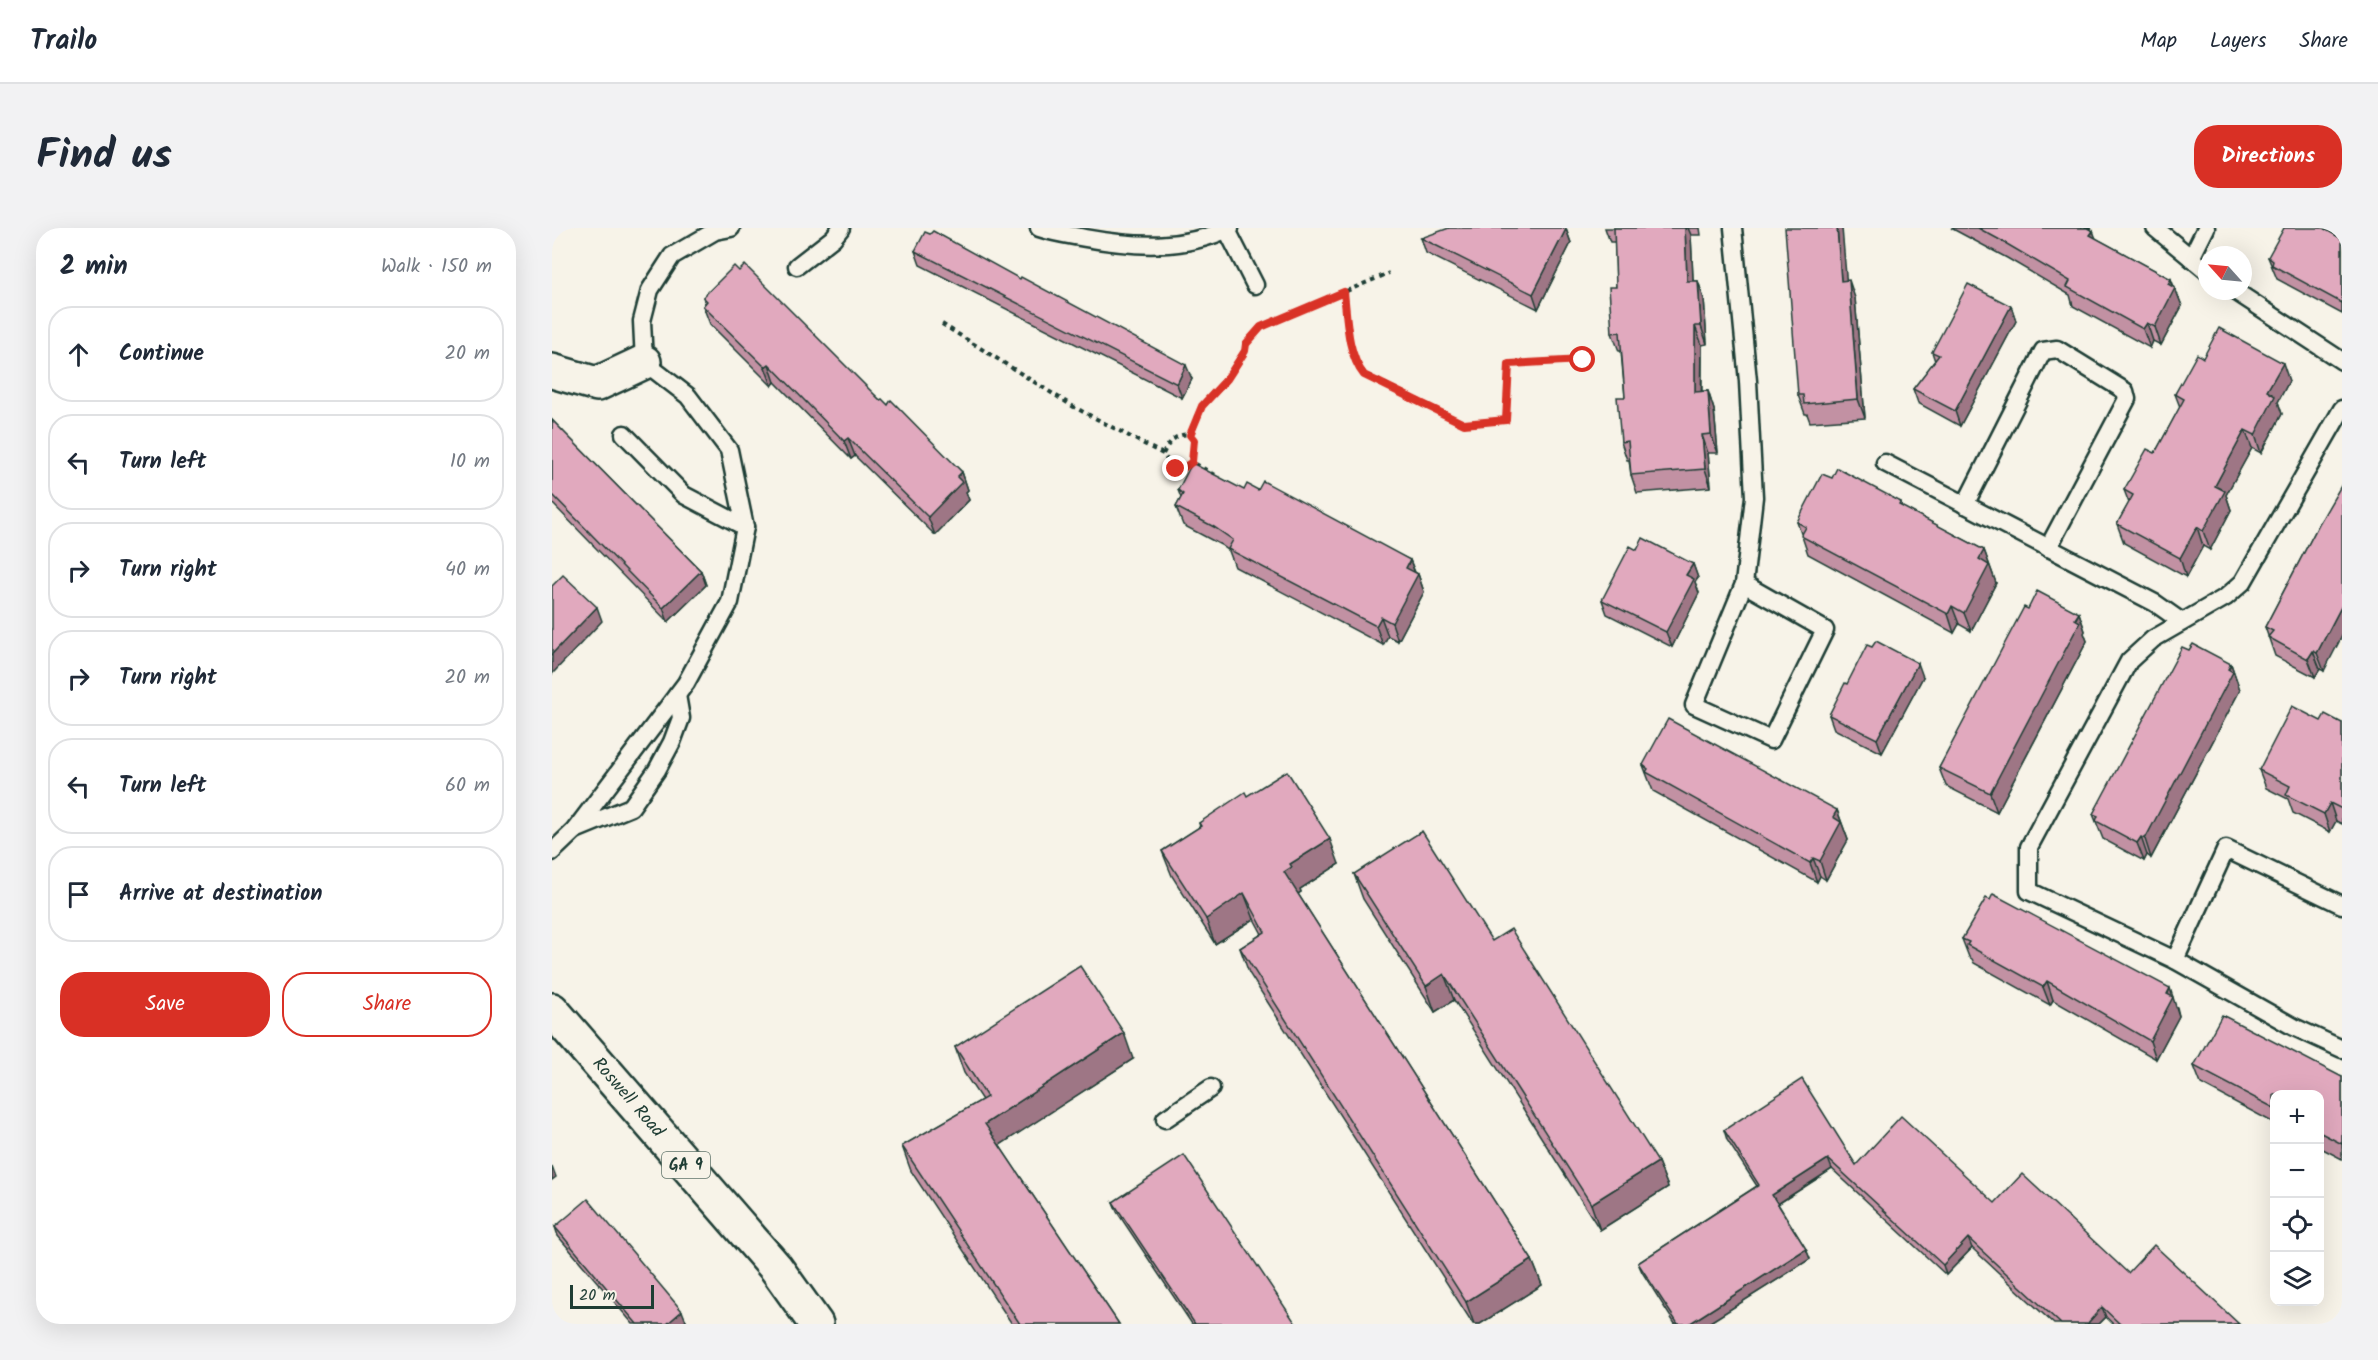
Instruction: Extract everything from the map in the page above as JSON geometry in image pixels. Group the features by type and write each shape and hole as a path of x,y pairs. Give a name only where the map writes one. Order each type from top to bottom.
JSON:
{"main road":[{"path":"552,371 597,384 644,363"},
{"name":"Roswell Road","path":"552,1010 776,1268 816,1324"}],"lane":[{"path":"552,852 574,831 686,683 730,602 745,527 729,450 688,396 644,363 642,321 650,290 672,256 715,231 731,228"},
{"path":"797,266 833,238 841,228"},
{"path":"1039,228 1113,243 1153,247 1211,237 1228,229 1255,285"},
{"path":"1734,228 1748,381 1754,496 1744,584 1694,705 1771,740 1825,630 1744,584"},
{"path":"2155,228 2198,264"},
{"path":"2191,258 2206,228"},
{"path":"2249,300 2342,361"},
{"path":"1965,505 2043,351 2057,349 2125,391 2127,399 2048,548"},
{"path":"2342,409 2243,582 2226,597 2153,639 2129,661 2029,847 2029,891 2175,960 2294,1027 2342,1049"},
{"path":"624,434 684,495 745,527"},
{"path":"1885,463 2155,603 2182,622"},
{"path":"574,831 631,807 657,770 681,718 677,695"},
{"path":"634,753 657,770"},
{"path":"2175,960 2226,849 2342,905"},
{"path":"1165,1119 1210,1088"}],"path":[{"path":"1190,435 1202,406 1227,379 1245,351 1246,344 1261,327 1389,273"},
{"path":"1344,292 1348,326 1357,366 1364,375 1464,424 1506,420 1509,364 1583,360"},
{"path":"942,324 1074,406 1163,454 1170,465 1176,469 1182,469 1192,462 1194,440 1190,435 1184,433 1168,444 1163,454"},
{"path":"1192,462 1221,478"}],"building":[{"path":"1449,228 1566,229 1533,294 1421,238"},
{"path":"1614,228 1685,228 1687,281 1698,281 1701,326 1695,326 1695,392 1708,391 1711,434 1702,435 1705,469 1631,475 1628,441 1621,442 1617,397 1625,397 1620,332 1612,333 1609,287 1616,287"},
{"path":"1785,228 1837,228 1841,281 1849,280 1858,399 1804,404 1803,395 1798,395"},
{"path":"1978,228 2087,228 2093,231 2090,235 2171,279 2168,284 2175,288 2155,327 2147,323 2143,329 2067,287 2070,281"},
{"path":"2284,228 2323,228 2342,239 2342,303 2272,265 2273,261 2268,257"},
{"path":"933,231 1186,365 1177,384 915,251 925,232 930,234"},
{"path":"745,265 880,400 882,399 888,405 891,400 962,472 957,477 962,482 928,517 848,438 844,441 769,364 765,367 703,306 707,301 703,297 734,266 739,271"},
{"path":"1968,284 2011,306 1955,411 1913,389 1939,355 1932,352"},
{"path":"2219,328 2283,363 2267,391 2275,396 2255,435 2245,430 2215,486 2225,491 2203,531 2197,527 2180,558 2117,524 2133,495 2124,490 2147,449 2155,453 2184,399 2175,394 2197,354 2203,358"},
{"path":"552,420 701,571 663,608 552,494"},
{"path":"1192,463 1244,490 1247,484 1258,490 1263,481 1410,560 1406,568 1418,574 1392,623 1381,617 1376,626 1228,549 1233,540 1176,507 1183,494 1178,490"},
{"path":"1837,468 1901,502 1899,505 1984,550 1979,559 1989,565 1964,613 1952,606 1948,614 1801,536 1806,527 1797,522 1822,474 1832,478"},
{"path":"2342,484 2342,605 2317,653 2313,651 2308,659 2268,637 2273,631 2265,627"},
{"path":"1643,538 1693,564 1686,575 1694,579 1666,632 1602,600 1630,546 1637,550"},
{"path":"563,575 597,607 552,654 552,586"},
{"path":"2037,591 2079,613 2075,619 2080,622 1990,793 1939,768 2024,607 2028,609"},
{"path":"1876,641 1918,663 1877,739 1829,715 1867,645 1872,647"},
{"path":"2193,644 2231,664 2228,669 2233,672 2145,839 2141,837 2137,843 2096,821 2098,816 2093,814 2182,647 2189,650"},
{"path":"2292,706 2321,721 2325,714 2342,723 2342,809 2330,803 2324,814 2286,795 2290,786 2259,770"},
{"path":"1668,719 1837,810 1833,817 1841,822 1820,861 1813,858 1810,863 1646,772 1648,769 1643,765"},
{"path":"1287,771 1330,839 1290,864 1292,867 1284,872 1532,1260 1466,1302 1240,948 1265,932 1244,893 1206,919 1162,851 1201,826 1199,823 1245,792 1247,796"},
{"path":"1422,831 1492,941 1511,929 1658,1162 1591,1204 1444,974 1426,986 1354,874"},
{"path":"1993,894 2170,988 2167,994 2173,997 2150,1041 2047,981 2043,987 1967,945 1969,942 1962,939 1986,898 1990,900"},
{"path":"1080,966 1124,1033 985,1124 1119,1324 1020,1324 902,1146 987,1097 955,1047"},
{"path":"2222,1015 2342,1077 2342,1144 2324,1135 2324,1090 2270,1090 2270,1106 2194,1066"},
{"path":"1802,1079 1856,1165 1901,1116 1995,1203 2022,1174 2128,1273 2154,1245 2239,1324 2120,1324 2102,1307 2087,1324 2061,1324 1968,1238 1943,1265 1828,1159 1772,1195 1806,1249 1689,1324 1678,1324 1638,1263 1759,1185 1724,1130"},
{"path":"1184,1155 1296,1324 1195,1324 1113,1202"},
{"path":"588,1199 682,1311 667,1324 637,1324 555,1227"}],"route":[{"path":"1176,469 1182,469 1192,462 1194,440 1190,435 1202,406 1227,379 1245,351 1246,344 1261,327 1344,292 1348,326 1357,366 1364,375 1464,424 1506,420 1509,364 1583,360"}]}
